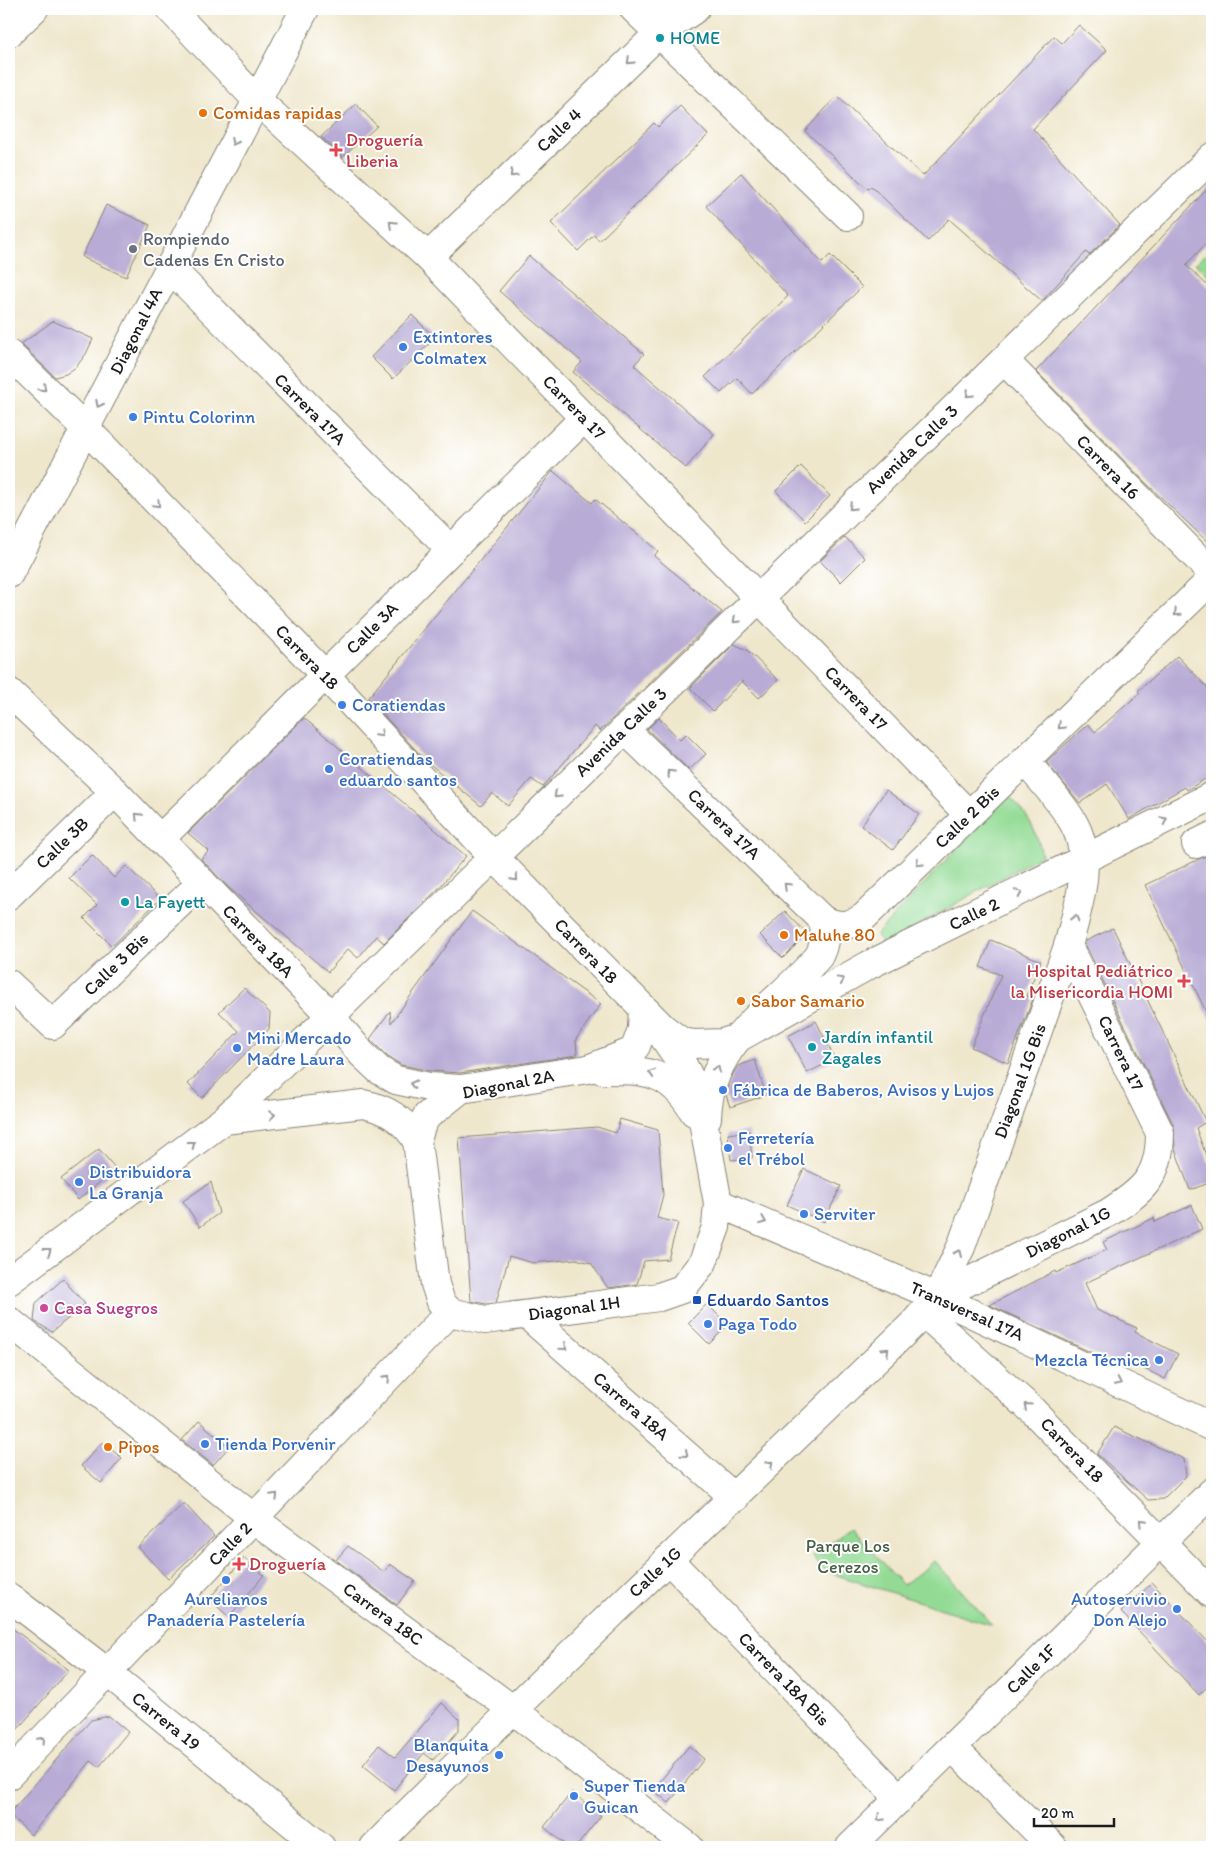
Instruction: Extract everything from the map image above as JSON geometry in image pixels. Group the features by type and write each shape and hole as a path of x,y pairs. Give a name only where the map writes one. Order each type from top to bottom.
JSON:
{"street":[{"path":"9,33 34,9"},
{"name":"Carrera 17","path":"170,9 256,99 428,257 969,815"},
{"path":"634,9 848,216"},
{"name":"Calle 4","path":"428,257 658,34 694,9"},
{"name":"Diagonal 4A","path":"9,574 170,267 298,12"},
{"name":"Avenida Calle 3","path":"9,1281 224,1120 1212,157"},
{"name":"Carrera 17A","path":"170,267 450,550"},
{"name":"Carrera 18","path":"9,354 86,429 325,675 493,856 662,1028 682,1042 709,1044 738,1038"},
{"name":"Carrera 16","path":"1004,360 1212,573"},
{"name":"Calle 3A","path":"160,839 584,418"},
{"name":"Calle 2 Bis","path":"823,920 835,926 846,926 860,920 1212,579"},
{"name":"Carrera 18A","path":"9,692 116,792 330,1015 362,1054 379,1070 396,1080 429,1087 461,1090"},
{"name":"Carrera 17A","path":"624,729 823,920"},
{"path":"1025,761 1073,822 1084,860"},
{"name":"Calle 3B","path":"9,895 116,792"},
{"name":"Calle 2","path":"738,1038 869,965 1212,796"},
{"name":"Diagonal 1G Bis","path":"930,1305 961,1247 1068,946 1080,895 1084,860"},
{"name":"Calle 3 Bis","path":"9,984 52,1025 202,882"},
{"path":"738,1038 819,956 825,937 823,920"},
{"name":"Carrera 17","path":"1068,946 1160,1133"},
{"name":"Carrera 18","path":"643,1008 687,1072 698,1094 706,1133 718,1203 716,1227 712,1243 692,1279"},
{"name":"Diagonal 2A","path":"417,1141 421,1126 427,1116 461,1090 588,1069 631,1052 636,1046 642,1029 643,1008"},
{"name":"Carrera 18","path":"706,1133 707,1106 714,1076 719,1064 738,1038"},
{"name":"Carrera 18","path":"588,1069 636,1070 651,1072 663,1077 685,1097 706,1133"},
{"path":"224,1120 363,1104 375,1107 402,1121 417,1141 434,1284 441,1302 450,1312"},
{"name":"Diagonal 1G","path":"930,1305 1108,1213 1133,1197 1148,1184 1157,1166 1160,1133"},
{"name":"Transversal 17A","path":"718,1203 930,1305 1212,1427"},
{"name":"Diagonal 1H","path":"450,1312 485,1320 527,1315 672,1294 682,1290 692,1279"},
{"name":"Carrera 18","path":"930,1305 1212,1594"},
{"name":"Calle 1G","path":"374,1847 512,1709 668,1559 735,1498 930,1305"},
{"name":"Calle 2","path":"9,1775 450,1312"},
{"name":"Carrera 18A","path":"527,1315 735,1498"},
{"name":"Carrera 18C","path":"9,1321 254,1518 512,1709 689,1847"},
{"name":"Calle 1F","path":"850,1847 1212,1492"},
{"name":"Carrera 18A Bis","path":"668,1559 900,1798"},
{"name":"Carrera 19","path":"9,1597 107,1672 321,1847"},
{"path":"952,1747 1053,1847"}],"green space":[{"path":"1212,247 1212,279 1196,263"},
{"path":"1007,795 1030,822 1042,855 883,945 876,935"},
{"name":"Parque Los Cerezos","path":"850,1528 903,1585 935,1561 992,1625 824,1571 812,1556"}],"building":[{"path":"1079,25 1107,50 1033,129 1120,225 1089,255 1086,252 1042,301 949,219 928,241 871,186 868,189 805,131 837,96 923,176 1054,36 1062,43"},
{"path":"356,104 377,126 343,157 321,137"},
{"path":"680,106 708,135 599,241 594,235 578,251 551,223 654,123 658,127"},
{"path":"741,173 822,263 830,255 862,287 752,394 737,378 721,393 705,377 788,296 706,206"},
{"path":"1212,184 1212,237 1186,265 1212,290 1212,546 1147,484 1036,371"},
{"path":"106,205 150,225 126,277 82,257"},
{"path":"529,256 644,354 634,365 714,434 686,468 573,372 582,362 499,291"},
{"name":"Extintores Colmatex","path":"412,315 435,338 393,379 371,357"},
{"path":"53,321 93,339 86,354 76,367 66,374 55,377 21,344"},
{"path":"801,466 830,496 805,521 776,491"},
{"path":"553,471 592,503 595,499 658,551 654,556 722,612 600,731 595,726 543,787 531,779 508,806 492,793 481,806 426,761 368,698"},
{"path":"845,537 865,558 841,582 820,561"},
{"path":"734,644 747,650 778,680 759,698 742,681 713,711 690,688"},
{"path":"1177,656 1212,692 1212,775 1187,790 1185,787 1129,819 1107,784 1080,803 1046,762 1088,724 1095,732 1140,693 1138,691"},
{"path":"304,718 466,856 438,889 384,943 376,936 358,958 348,949 328,972 229,888 201,859 209,851 188,833"},
{"path":"659,718 680,740 686,734 706,754 689,770 647,729"},
{"path":"886,790 919,814 893,850 861,826"},
{"path":"1212,853 1212,1024 1145,885"},
{"name":"La Fayett","path":"92,855 114,878 126,866 160,899 112,946 84,918 97,905 69,878"},
{"path":"472,911 601,1004 576,1039 577,1055 460,1073 431,1071 402,1065 388,1057 370,1039 390,1011 391,1023"},
{"name":"Maluhe 80","path":"785,911 807,934 783,958 760,935"},
{"path":"1113,928 1206,1122 1196,1128 1212,1172 1212,1182 1190,1190 1175,1149 1174,1126 1085,944 1086,941"},
{"path":"991,940 1041,961 1026,996 1033,999 1008,1063 971,1047 1001,975 980,967"},
{"path":"244,988 270,1013 269,1029 202,1098 188,1084 239,1031 219,1012"},
{"name":"Jardín infantil Zagales","path":"816,1021 835,1059 807,1073 788,1036"},
{"path":"755,1060 766,1095 730,1107 726,1095 733,1074 738,1066"},
{"path":"620,1119 658,1130 663,1195 657,1218 678,1223 668,1259 644,1261 637,1284 608,1288 591,1263 576,1259 533,1263 509,1256 496,1303 486,1304 471,1301 459,1138 597,1127 616,1133"},
{"path":"749,1131 752,1158 731,1160 728,1134"},
{"path":"99,1149 116,1169 78,1200 61,1179"},
{"path":"804,1169 841,1186 824,1222 787,1205"},
{"path":"211,1182 219,1213 200,1227 183,1201"},
{"path":"1192,1205 1202,1229 1085,1283 1097,1310 1137,1328 1135,1332 1178,1354 1165,1379 1123,1358 1120,1366 990,1305 1055,1271 1056,1273 1107,1250 1103,1242 1154,1218 1155,1222"},
{"path":"63,1279 85,1304 52,1332 34,1321 36,1303"},
{"name":"Paga Todo","path":"707,1304 728,1325 709,1344 688,1323"},
{"name":"Tienda Porvenir","path":"199,1421 229,1447 213,1465 182,1440"},
{"path":"1114,1427 1184,1459 1186,1476 1163,1499 1148,1500 1097,1454"},
{"path":"102,1442 122,1458 101,1483 81,1466"},
{"path":"184,1503 214,1536 168,1579 138,1547"},
{"path":"348,1546 384,1572 390,1564 415,1581 397,1605 336,1560"},
{"path":"244,1558 264,1575 229,1617 209,1599"},
{"path":"1152,1583 1212,1646 1212,1682 1199,1695 1121,1612"},
{"path":"9,1626 69,1670 9,1739"},
{"path":"442,1703 459,1719 459,1730 433,1760 424,1753 394,1790 363,1765 379,1745 395,1757"},
{"path":"109,1716 128,1732 99,1767 91,1761 31,1835 9,1814 91,1720"},
{"path":"689,1746 704,1759 669,1803 653,1790"},
{"path":"572,1792 601,1816 576,1847 568,1847 544,1827"}],"place":[{"name":"HOME","path":"660,38"},
{"name":"Comidas rapidas","path":"203,113"},
{"name":"Droguería Liberia","path":"336,150"},
{"name":"Rompiendo Cadenas En Cristo","path":"133,249"},
{"name":"Extintores Colmatex","path":"403,347"},
{"name":"Pintu Colorinn","path":"133,417"},
{"name":"Coratiendas","path":"342,705"},
{"name":"Coratiendas eduardo santos","path":"329,769"},
{"name":"La Fayett","path":"125,902"},
{"name":"Maluhe 80","path":"784,935"},
{"name":"Hospital Pediátrico la Misericordia HOMI","path":"1184,981"},
{"name":"Sabor Samario","path":"741,1001"},
{"name":"Jardín infantil Zagales","path":"812,1047"},
{"name":"Mini Mercado Madre Laura","path":"237,1048"},
{"name":"Fábrica de Baberos, Avisos y Lujos","path":"723,1090"},
{"name":"Ferretería el Trébol","path":"728,1148"},
{"name":"Distribuidora La Granja","path":"79,1182"},
{"name":"Serviter","path":"804,1214"},
{"name":"Eduardo Santos","path":"697,1300"},
{"name":"Casa Suegros","path":"44,1308"},
{"name":"Paga Todo","path":"708,1324"},
{"name":"Mezcla Técnica","path":"1159,1360"},
{"name":"Tienda Porvenir","path":"205,1444"},
{"name":"Pipos","path":"108,1447"},
{"name":"Droguería","path":"239,1564"},
{"name":"Aurelianos Panadería Pastelería","path":"226,1580"},
{"name":"Autoservivio Don Alejo","path":"1177,1609"},
{"name":"Blanquita Desayunos","path":"499,1755"},
{"name":"Super Tienda Guican","path":"574,1796"}]}
